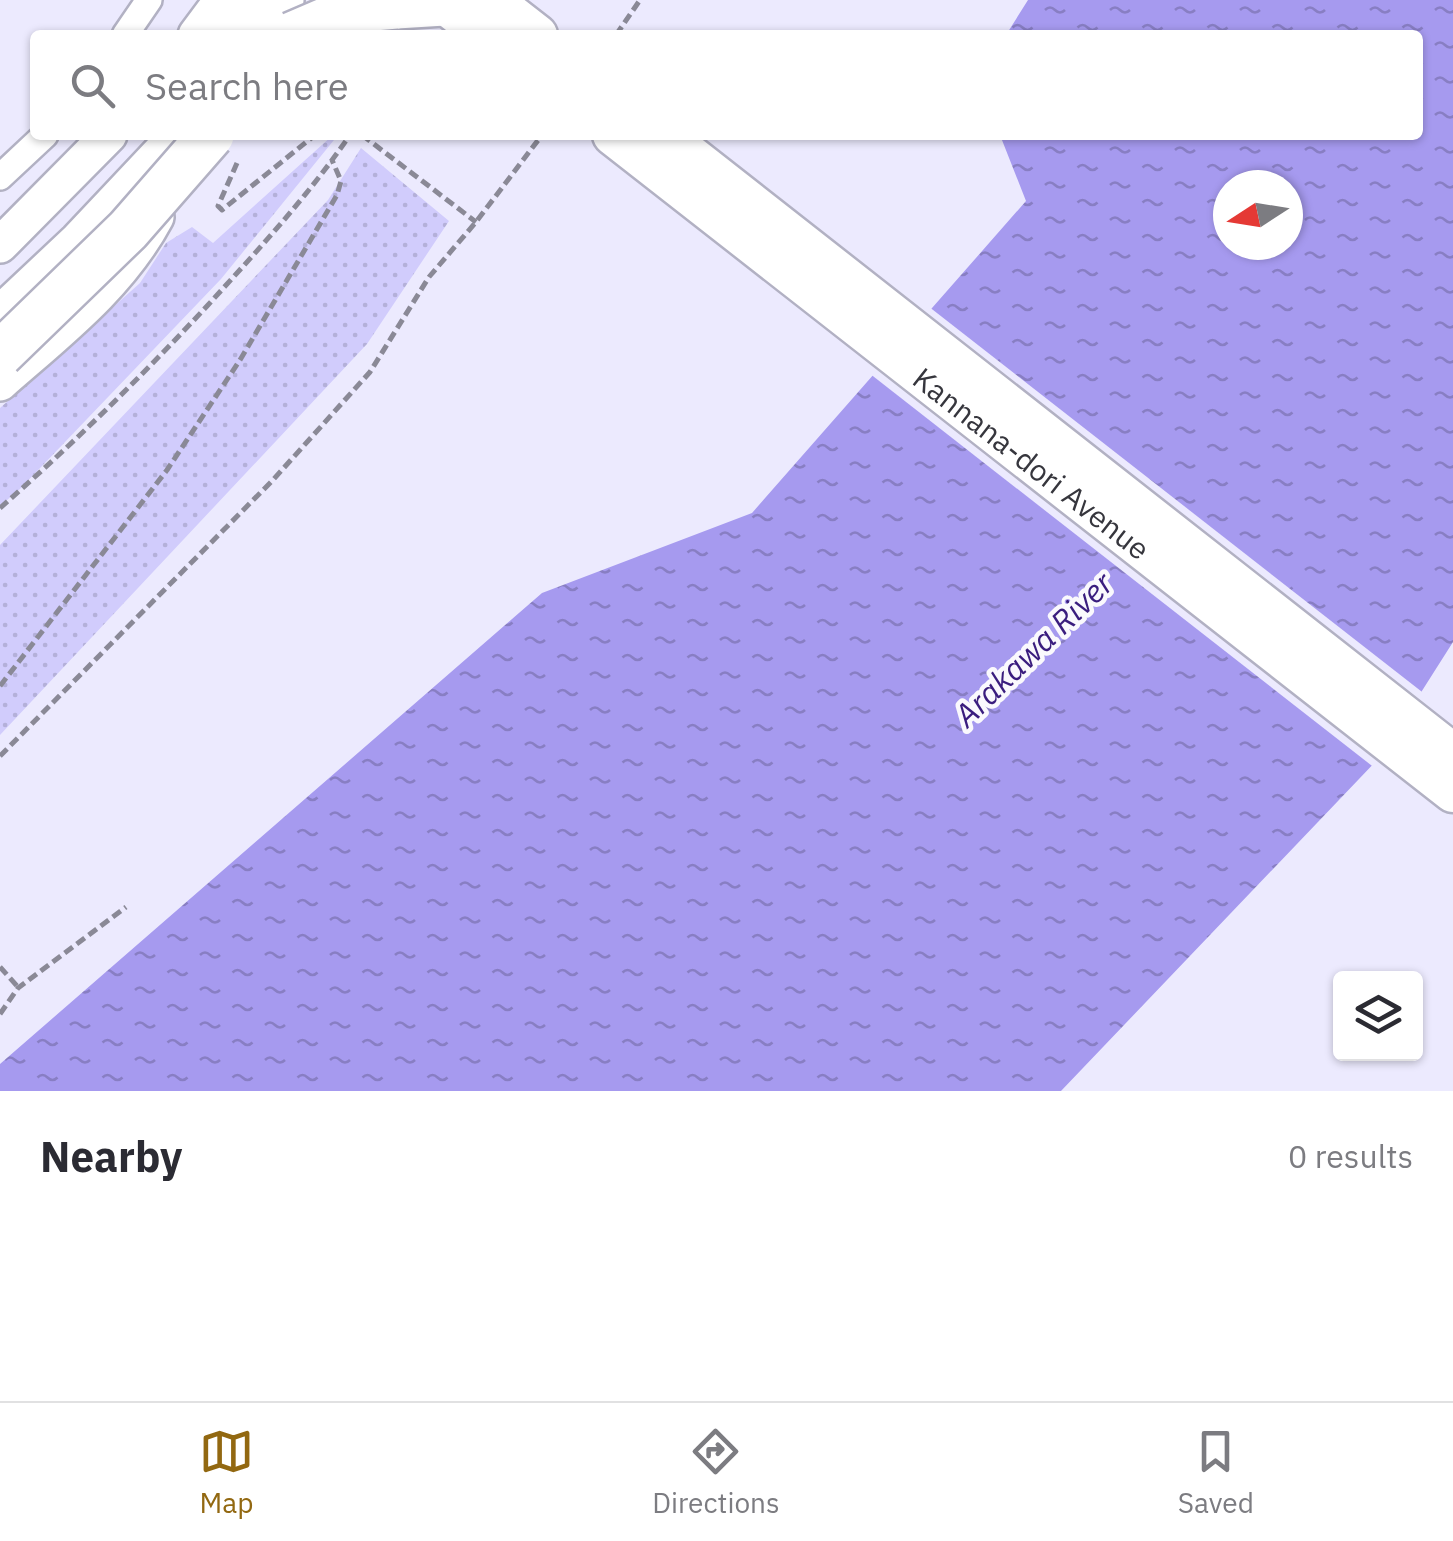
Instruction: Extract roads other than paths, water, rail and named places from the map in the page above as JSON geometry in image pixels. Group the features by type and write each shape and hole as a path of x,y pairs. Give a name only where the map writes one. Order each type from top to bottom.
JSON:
{"highway":[{"path":"234,30 258,0"},
{"path":"296,30 320,0"},
{"path":"304,30 350,10 396,6 464,10"},
{"path":"0,281 70,216 138,140"},
{"path":"0,338 204,142"},
{"path":"0,320 81,244 204,142"},
{"path":"0,354 128,230 204,142"}],"main road":[{"path":"464,10 522,30"},
{"name":"Kannana-dori Avenue","path":"619,140 1453,792"},
{"name":"Kannana-dori Avenue","path":"670,140 1453,754"}],"street":[{"path":"128,30 149,0"},
{"path":"200,30 222,0"},
{"path":"264,30 286,0"},
{"path":"0,177 40,140"},
{"path":"0,246 105,140"},
{"path":"0,383 114,280 138,249 204,142"}],"water":[{"name":"Arakawa River","path":"1028,0 1453,0 1453,642 1380,757 1061,1091 0,1091 0,1064 542,593 752,513 1026,201 1002,140 1423,140 1423,30 1009,30"}]}
